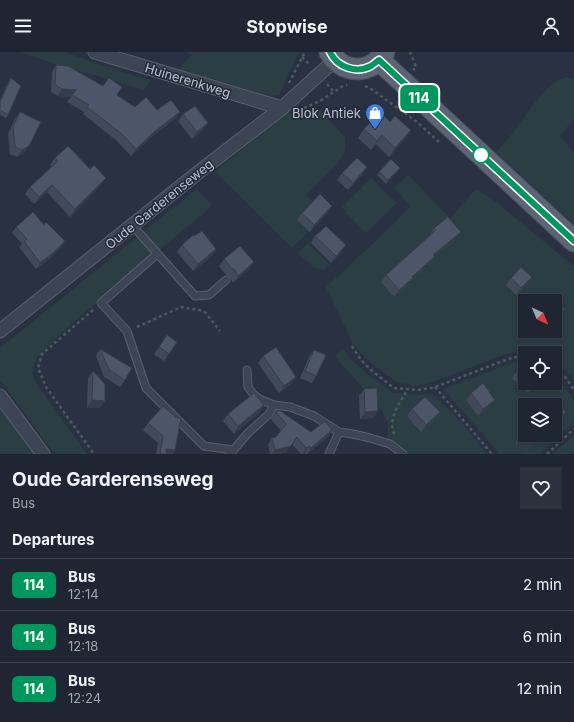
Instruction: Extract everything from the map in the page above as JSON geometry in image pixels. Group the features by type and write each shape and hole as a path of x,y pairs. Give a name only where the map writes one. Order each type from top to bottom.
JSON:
{"main road":[{"path":"332,56 342,66 352,69 362,69 371,66 381,56 574,241"}],"street":[{"name":"Huinerenkweg","path":"95,52 282,108"},
{"name":"Oude Garderenseweg","path":"0,331 200,171 282,108 332,56"},
{"path":"0,396 43,454"}],"lane":[{"path":"133,226 195,296 209,295 226,280"},
{"path":"157,254 101,303 127,332 146,388 204,446 231,452 269,414 274,405"},
{"path":"247,370 248,387 253,394 259,398 274,405 290,407 314,416 339,432 353,434 390,444 403,454"},
{"path":"329,454 339,432"}],"path":[{"path":"302,57 305,52"},
{"path":"334,92 349,84"},
{"path":"361,84 387,100"},
{"path":"94,454 46,387 38,368 42,354 101,303"},
{"path":"127,332 181,307 204,311 220,331"},
{"path":"352,346 361,360 372,371 394,388 418,390 435,387 508,359 518,357"},
{"path":"562,375 574,390"},
{"path":"435,387 492,454"},
{"path":"394,435 392,429 394,413 408,389"},
{"path":"547,454 574,429"}],"shaded area":[{"path":"20,52 64,52 151,80 144,90"},
{"path":"195,52 300,52 290,70 280,95 271,96 177,70"},
{"path":"567,77 574,79 574,119 559,137 574,151 574,224 496,152 548,88 558,80"},
{"path":"319,108 345,137 344,154 338,163 306,195 326,214 292,248 215,172 288,113 305,113"},
{"path":"408,175 450,218 476,189 495,201 574,266 574,381 562,368 562,346 518,346 518,351 506,354 427,384 413,386 398,383 372,364 357,350 326,287 396,222 410,206 394,188"},
{"path":"371,178 397,203 366,233 342,207"},
{"path":"197,189 212,206 70,325 36,358 32,372 36,383 87,454 55,454 0,380 0,348"},
{"path":"308,243 330,264 325,270 314,268 298,253"},
{"path":"343,349 367,374 392,392 421,395 432,393 464,425 487,454 408,454 396,444 388,441 388,423 383,413 377,404 337,359 336,354"},
{"path":"518,362 518,390 562,390 562,384 574,400 574,421 562,433 562,398 518,398 518,442 553,442 539,454 500,454 443,389 511,363"},
{"path":"0,407 35,454 0,454"},
{"path":"574,435 574,454 552,454"}],"building":[{"path":"56,65 68,66 103,86 109,78 122,87 117,95 135,107 146,97 157,110 171,100 180,112 154,132 136,149 122,134 87,107 89,105 72,95 76,90 62,89 55,85"},
{"path":"11,78 21,86 8,115 0,110 0,102"},
{"path":"195,106 208,123 197,132 183,114"},
{"path":"20,112 41,122 29,146 22,150 15,147 13,127"},
{"path":"380,112 390,122 395,116 411,130 395,148 382,135 377,141 364,129"},
{"path":"68,146 90,169 94,165 106,178 75,209 52,185 39,197 30,187 58,161 55,158"},
{"path":"357,158 367,167 353,183 342,173"},
{"path":"391,159 400,168 388,180 379,172"},
{"path":"320,194 332,206 314,225 302,213"},
{"path":"33,212 44,225 46,222 65,241 40,263 24,241 27,239 16,227"},
{"path":"448,217 461,232 433,255 435,256 399,290 386,275 436,230 434,228"},
{"path":"326,226 346,245 336,256 315,236"},
{"path":"202,231 216,249 198,264 182,245 193,235 194,236"},
{"path":"240,246 254,262 238,276 235,270 231,268 224,259"},
{"path":"521,267 532,277 521,288 511,278"},
{"path":"167,335 177,342 169,354 159,347"},
{"path":"276,347 296,377 284,386 263,356"},
{"path":"100,349 132,368 125,380 109,370"},
{"path":"314,350 326,355 316,376 305,371"},
{"path":"93,371 105,384 105,401 92,400"},
{"path":"483,383 495,400 483,409 471,393"},
{"path":"377,388 378,411 365,412 364,389"},
{"path":"254,393 264,405 238,426 228,414"},
{"path":"425,397 440,412 426,425 412,409"},
{"path":"163,406 177,418 181,418 175,450 166,449 167,454 160,454 163,436 148,423"},
{"path":"562,408 566,412 562,416"},
{"path":"279,410 311,432 325,421 332,430 311,448 309,446 306,448 297,437 291,446 275,450 272,438 276,437 286,424 276,412"}],"bus line":[{"name":"114","path":"330,52 335,60 342,66 352,69 362,69 371,66 379,60 574,241"}],"place":[{"name":"Blok Antiek","path":"375,130"}]}
